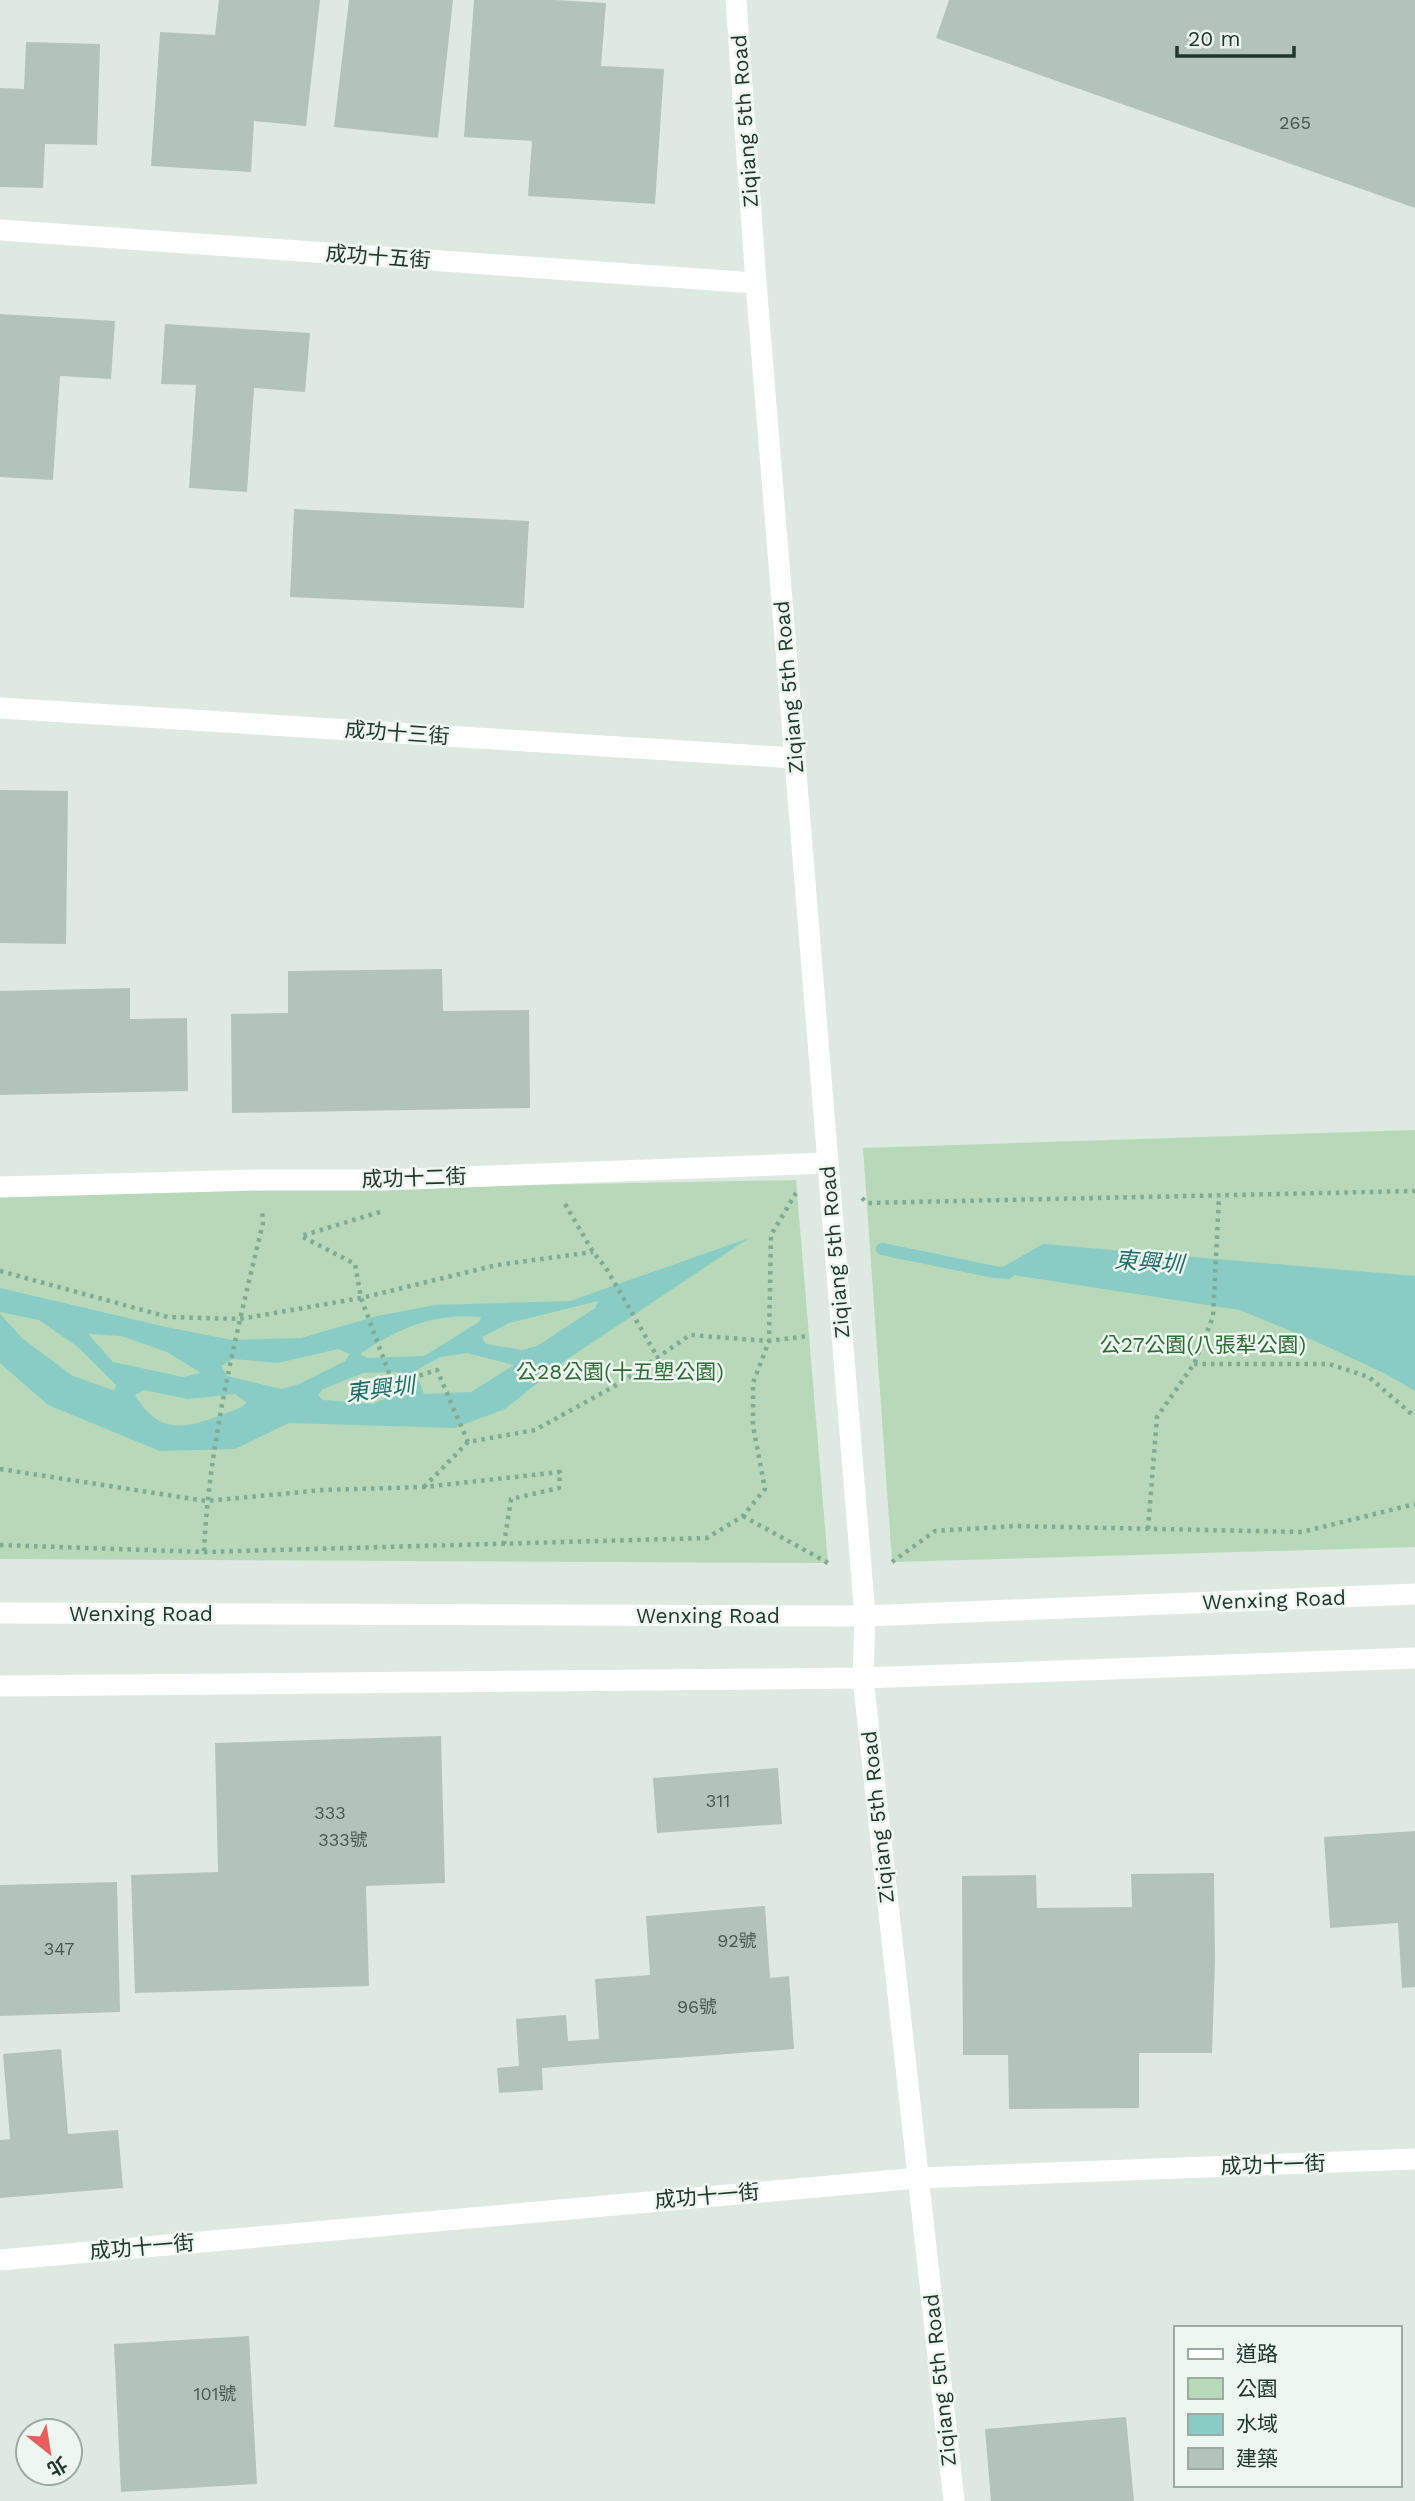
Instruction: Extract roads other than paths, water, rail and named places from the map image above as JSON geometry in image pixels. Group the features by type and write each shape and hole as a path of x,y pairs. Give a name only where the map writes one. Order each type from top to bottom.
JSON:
{"street":[{"name":"Ziqiang 5th Road","path":"736,0 756,283 865,1616 863,1678 954,2501"},
{"name":"成功十五街","path":"0,230 756,283"},
{"name":"成功十三街","path":"0,708 795,758"},
{"name":"成功十二街","path":"0,1187 258,1180 384,1180 828,1163"},
{"name":"Wenxing Road","path":"0,1613 865,1616 1415,1594"},
{"path":"0,1686 863,1678 1415,1658"},
{"name":"成功十一街","path":"0,2260 918,2178 1415,2160"}],"water":[{"path":"749,1238 569,1358 505,1409 454,1428 289,1423 235,1449 160,1451 48,1405 0,1363 0,1314 23,1339 73,1376 115,1390 116,1385 78,1347 39,1320 0,1312 0,1288 232,1340 301,1338 377,1316 435,1305 570,1301","holes":["598,1301 595,1308 537,1346 522,1350 486,1344 482,1337 509,1323","448,1317 481,1317 479,1322 424,1356 367,1358 360,1354 403,1330","88,1334 121,1336 167,1352 201,1373 183,1377 113,1362","338,1349 350,1354 345,1361 299,1384 281,1389 227,1376 221,1366 233,1359 278,1363","467,1353 514,1365 471,1392 424,1394 415,1371 440,1357","397,1372 399,1392 373,1404 323,1400 318,1395 323,1389 363,1373","144,1390 188,1399 235,1394 247,1403 210,1419 183,1426 158,1420 135,1395"]},
{"path":"1043,1244 1415,1276 1415,1391 1386,1374 1315,1341 1240,1310 994,1272"}],"waterway":[{"name":"東興圳","path":"882,1249 1008,1273"}],"park label":[{"name":"公27公園(八張犁公園)","path":"1203,1345"},
{"name":"公28公園(十五塱公園)","path":"620,1372"}]}
